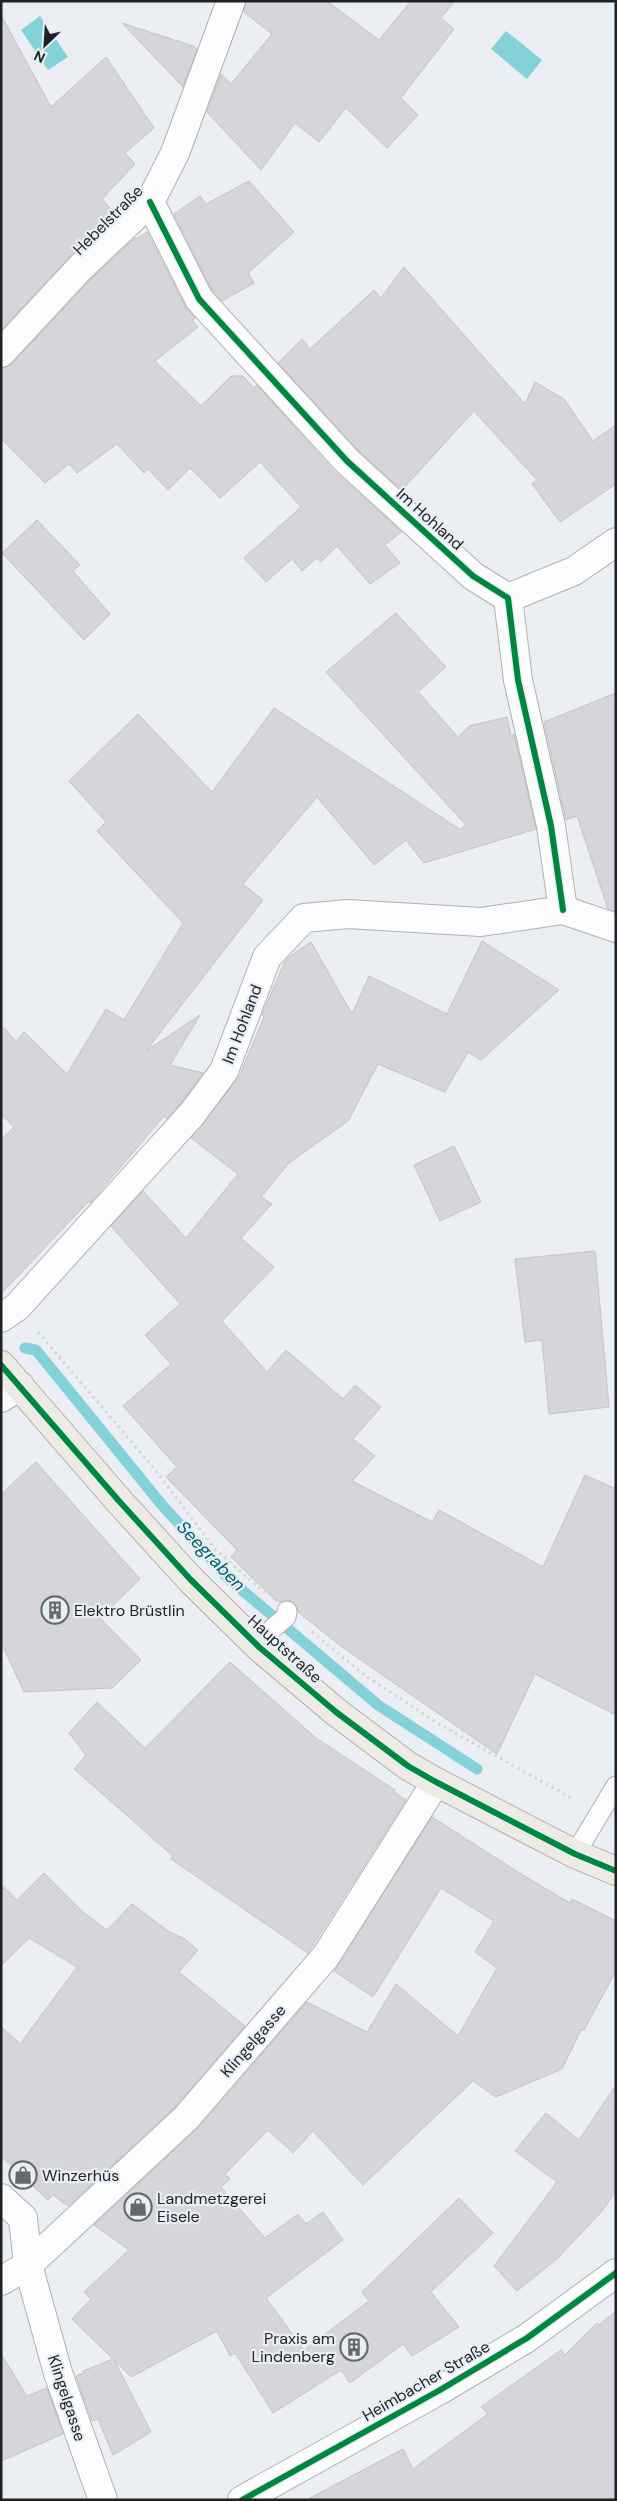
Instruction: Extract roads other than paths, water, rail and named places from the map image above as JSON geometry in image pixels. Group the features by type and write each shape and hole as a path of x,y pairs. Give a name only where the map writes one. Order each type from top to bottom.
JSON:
{"main road":[{"name":"Hauptstraße","path":"1,1365 10,1392 164,1551 276,1626 336,1712 408,1766 436,1782 575,1854 616,1871"}],"street":[{"name":"Hebelstraße","path":"1,353 81,266 150,202 175,153 231,1"},
{"name":"Im Hohland","path":"150,202 199,298 347,461 473,576 508,598"},
{"path":"563,910 551,826 518,680 508,598 574,571 616,542"},
{"name":"Im Hohland","path":"1,1318 17,1307 192,1114 224,1071 267,958 304,918 348,914 481,922 563,910 616,928"},
{"name":"Klingelgasse","path":"28,2265 186,2118 326,1956 436,1782"},
{"name":"Klingelgasse","path":"1,2198 22,2218 28,2265 58,2373 103,2500"},
{"path":"1,2281 28,2265"},
{"name":"Heimbacher Straße","path":"242,2500 440,2390 527,2338 616,2272"}],"lane":[{"path":"575,1854 616,1786"}],"water":[{"path":"40,16 68,57 48,70 21,30"},
{"path":"506,31 542,60 527,79 491,49"}],"waterway":[{"name":"Seegraben","path":"25,1348 36,1350 162,1505 229,1579 378,1705 477,1769"}],"place":[{"name":"Elektro Brüstlin","path":"55,1610"},
{"name":"Winzerhüs","path":"23,2175"},
{"name":"Landmetzgerei Eisele","path":"138,2207"},
{"name":"Praxis am Lindenberg","path":"354,2347"}]}
